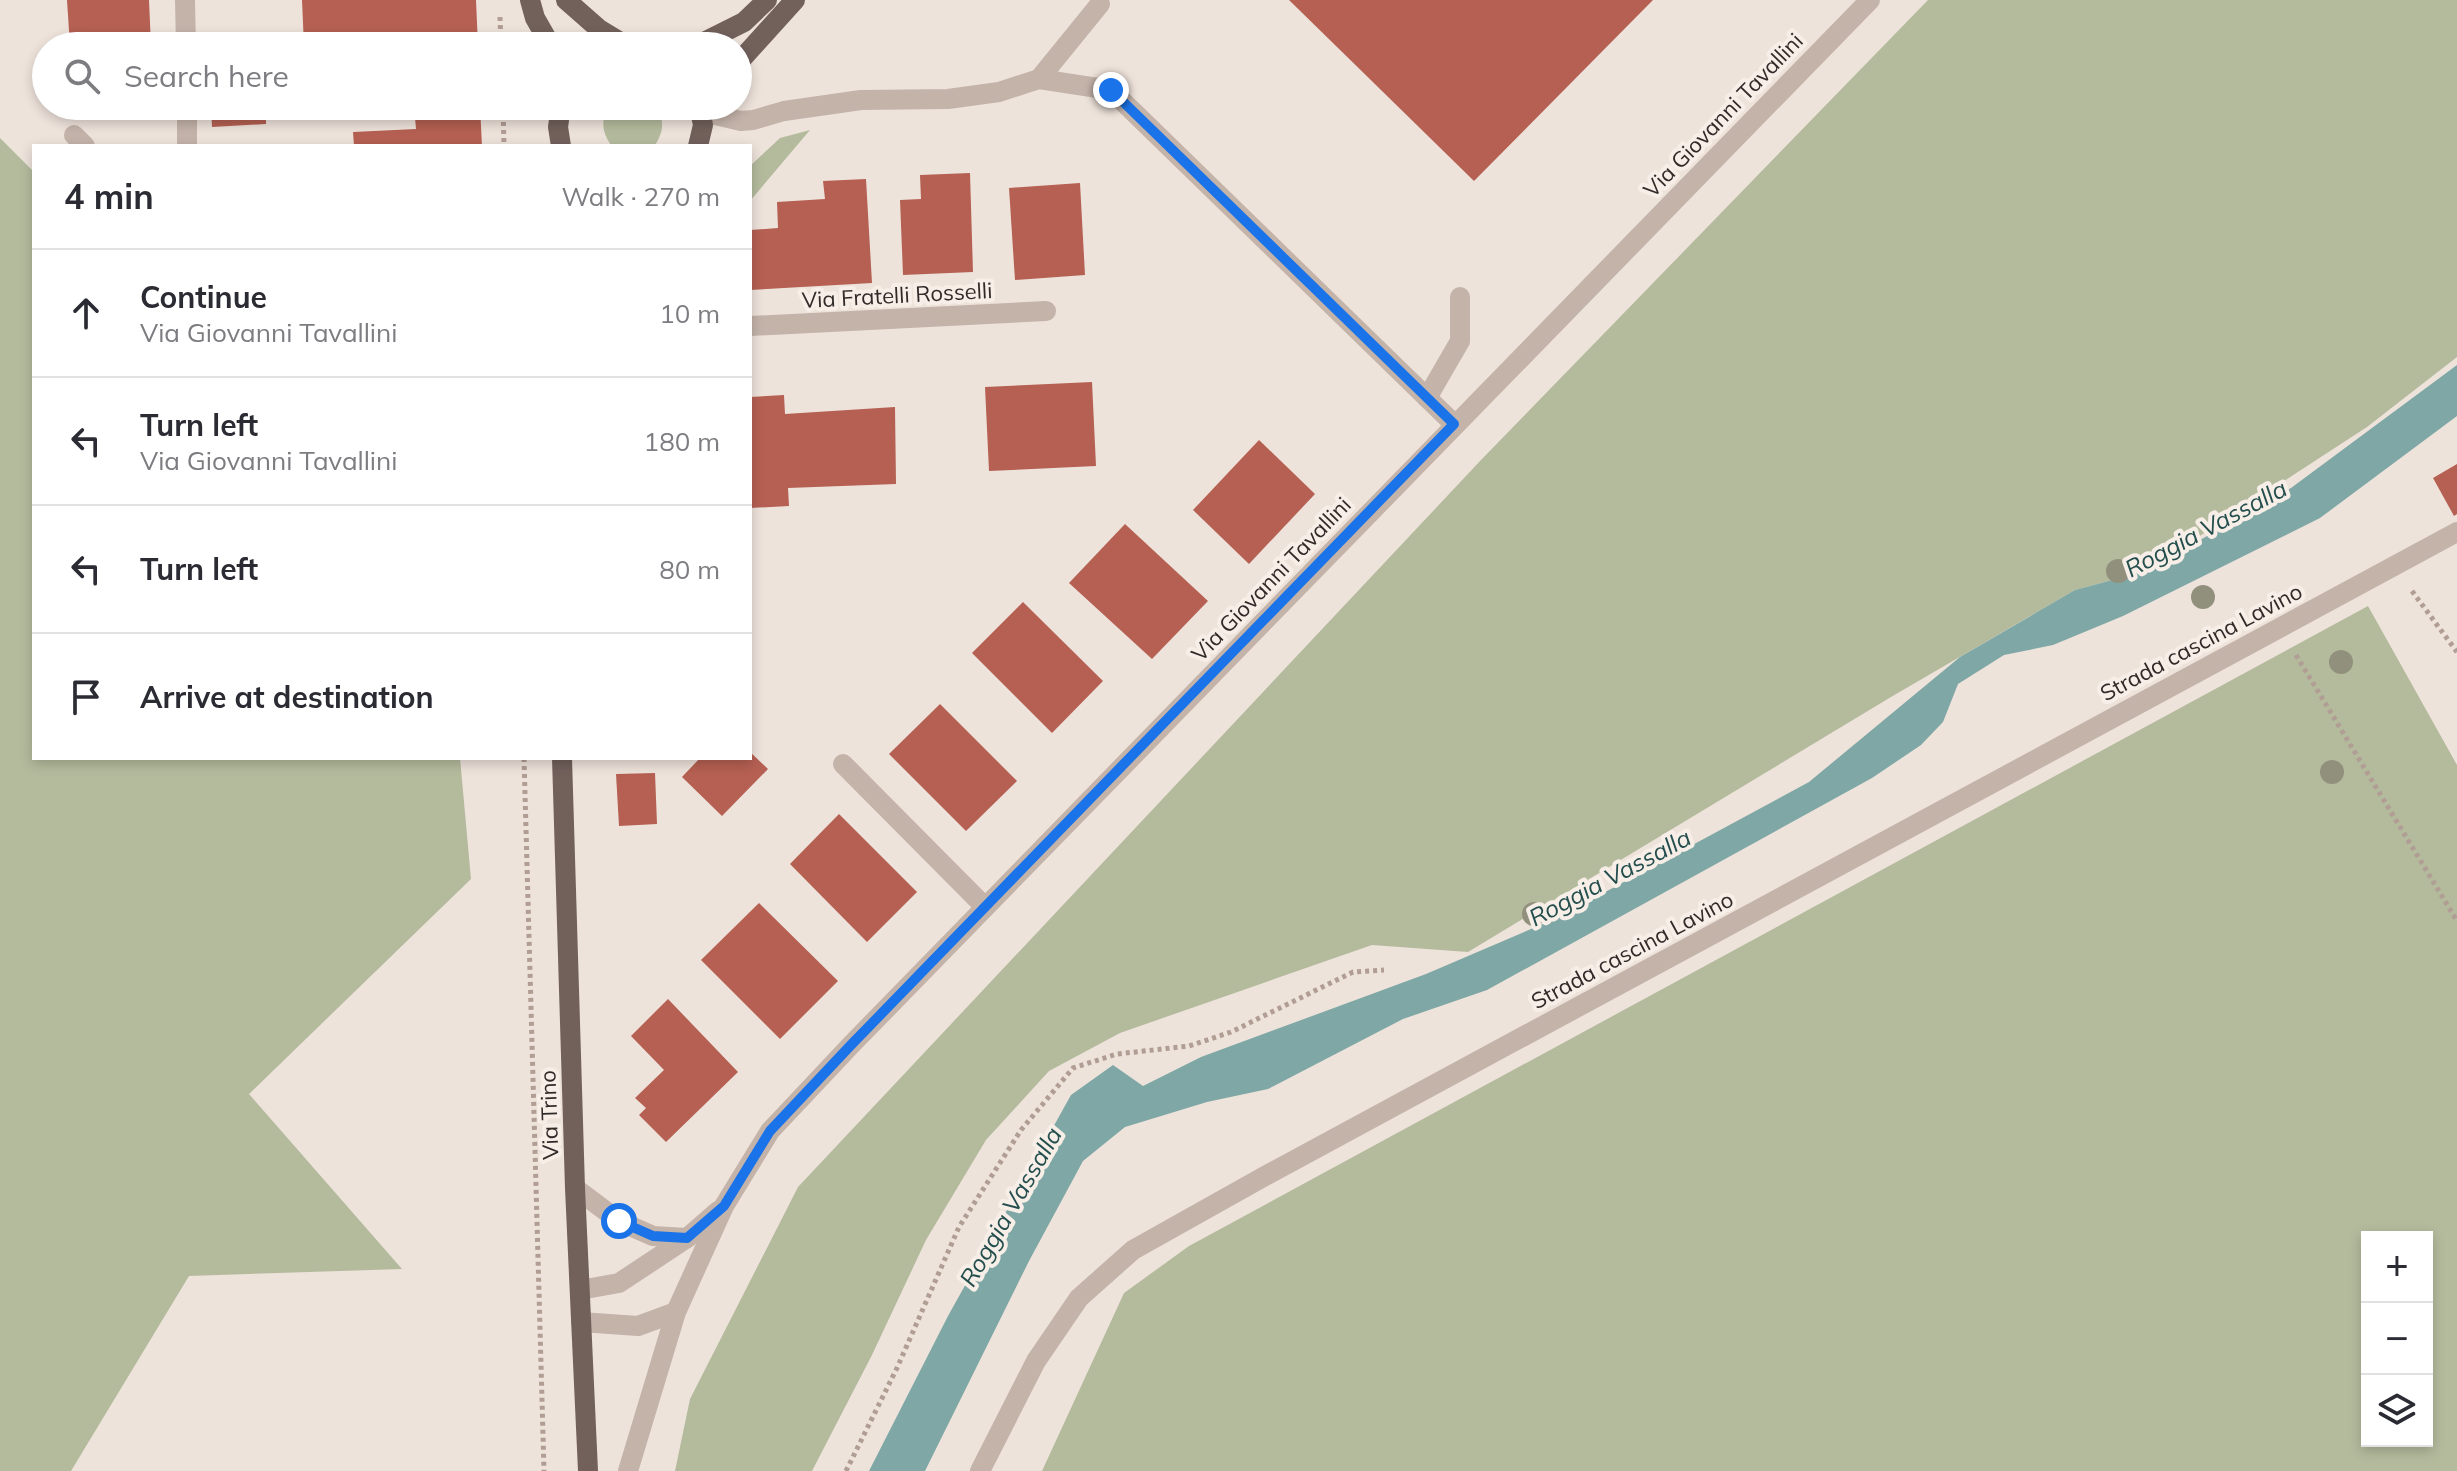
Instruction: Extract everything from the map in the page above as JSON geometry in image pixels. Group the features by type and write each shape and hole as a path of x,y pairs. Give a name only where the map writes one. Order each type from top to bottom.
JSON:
{"main road":[{"path":"530,0 543,32"},
{"path":"566,0 604,32"},
{"path":"724,32 744,22 767,0"},
{"path":"752,48 795,0"},
{"path":"559,120 561,144"},
{"path":"698,144 702,120"},
{"name":"Via Trino","path":"562,760 575,1188 588,1471"}],"street":[{"path":"185,0 186,32"},
{"name":"Via Giovanni Tavallini","path":"628,1471 676,1312 724,1206 770,1131 1454,424 1870,0"},
{"path":"1039,79 1100,4"},
{"path":"738,120 753,120 784,111 861,100 948,99 999,92 1039,79 1111,90 1454,424"},
{"path":"187,120 187,144"},
{"path":"1427,398 1460,341 1460,297"},
{"name":"Via Fratelli Rosselli","path":"752,326 1046,311"},
{"name":"Strada cascina Lavino","path":"980,1471 1036,1361 1087,1290 1133,1250 2457,532"},
{"path":"843,764 985,907"},
{"path":"575,1188 619,1221 653,1236 687,1238"},
{"name":"Via Giovanni Tavallini","path":"580,1290 619,1283 687,1238 724,1206"},
{"path":"581,1322 638,1326 676,1312"}],"path":[{"path":"503,120 504,144"},
{"path":"2393,565 2457,652"},
{"path":"2279,627 2457,921"},
{"path":"524,760 544,1471"},
{"path":"846,1471 897,1368 959,1227 1021,1130 1073,1068 1117,1054 1189,1046 1231,1032 1353,972 1384,970"}],"green space":[{"path":"1928,0 2457,0 2457,357 2367,427 2146,571 2075,590 1468,952 1372,945 1120,1033 1049,1071 986,1140 926,1240 872,1355 812,1471 675,1471 690,1399 798,1187 1481,460"},
{"path":"604,120 661,120 662,126 656,144 610,144 603,126"},
{"path":"810,130 752,199 752,164 780,138"},
{"path":"0,138 32,170 32,760 460,760 471,879 249,1094 402,1269 189,1276 71,1471 0,1471"},
{"path":"2368,606 2457,765 2457,1471 1042,1471 1124,1293 1189,1246"}],"water":[{"name":"Roggia Vassalla","path":"2457,365 2457,416 2320,518 2123,616 2053,645 2004,655 1958,684 1943,722 1921,745 1872,778 1487,990 1403,1019 1268,1089 1207,1102 1125,1127 1083,1161 1029,1261 925,1471 869,1471 948,1316 1071,1095 1113,1065 1143,1086 1201,1057 1426,974 1559,917 1809,782 1960,657 2075,590 2146,571 2291,488"}],"building":[{"path":"67,0 149,0 150,32 69,32"},
{"path":"302,0 476,0 477,32 303,32"},
{"path":"1289,0 1653,0 1474,181"},
{"path":"212,120 266,120 266,124 212,127"},
{"path":"415,120 481,120 482,144 354,144 353,132 416,129"},
{"path":"970,173 973,272 903,275 900,200 921,199 920,175"},
{"path":"866,179 872,283 752,290 752,230 778,228 777,202 825,199 823,181"},
{"path":"1080,183 1085,275 1015,280 1009,188"},
{"path":"1092,382 1096,466 989,471 985,387"},
{"path":"784,395 785,414 895,407 896,484 788,488 789,506 752,508 752,397"},
{"path":"1259,440 1315,494 1249,564 1193,510"},
{"path":"2457,464 2457,514 2454,516 2433,478"},
{"path":"1125,524 1208,601 1152,659 1069,583"},
{"path":"1023,602 1103,681 1052,733 972,653"},
{"path":"940,704 1017,781 966,831 889,754"},
{"path":"752,754 768,769 722,816 682,777 698,760 752,760"},
{"path":"655,773 657,824 619,826 616,774"},
{"path":"839,814 917,892 867,942 790,864"},
{"path":"759,903 838,981 780,1039 701,960"},
{"path":"668,999 738,1072 666,1142 639,1115 646,1108 635,1098 664,1070 631,1036"}],"route":[{"path":"619,1221 653,1236 687,1238 724,1206 770,1131 1454,424 1111,90"}]}
